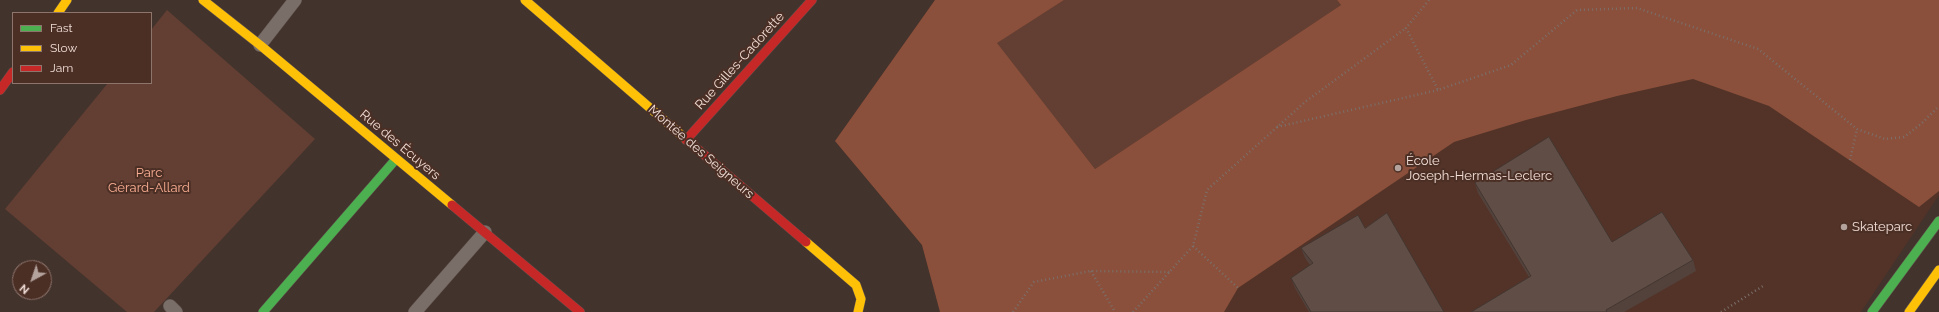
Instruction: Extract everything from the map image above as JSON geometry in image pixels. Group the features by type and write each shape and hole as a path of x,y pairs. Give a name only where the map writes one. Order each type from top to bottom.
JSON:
{"street":[{"path":"59,12 67,0"},
{"name":"Rue des Écuyers","path":"202,0 260,45 580,312"},
{"path":"260,45 295,0"},
{"name":"Montée des Seigneurs","path":"525,0 856,285 861,299 858,312"},
{"name":"Rue Gilles-Cadorette","path":"686,140 812,0"},
{"path":"0,90 12,73"},
{"path":"263,312 396,158"},
{"path":"1872,312 1939,222"},
{"path":"415,312 485,232"},
{"path":"1909,312 1939,270"}],"path":[{"path":"1133,312 1193,246 1207,190 1305,102 1406,28 1429,0"},
{"path":"1277,127 1438,90 1511,65 1577,10 1637,8 1758,48 1857,129 1885,140 1904,137 1922,124 1939,106"},
{"path":"1406,28 1438,90"},
{"path":"1850,160 1857,129"},
{"path":"1193,246 1238,288"},
{"path":"1013,312 1034,282 1091,271 1170,272"},
{"path":"1091,271 1115,312"},
{"path":"1721,312 1763,286"}],"shaded area":[{"name":"École Joseph-Hermas-Leclerc","path":"935,0 1939,0 1939,195 1861,312 940,312 922,245 835,141"},
{"path":"935,0 1064,0 997,43 1095,169 1341,5 1337,0 1939,0 1939,191 1919,207 1769,106 1693,79 1617,96 1526,120 1454,142 1238,288 1224,312 940,312 922,245 835,141"}],"green space":[{"path":"1064,0 1337,0 1341,5 1095,169 996,43"},
{"name":"Parc Gérard-Allard","path":"167,10 315,139 154,312 127,312 5,209 107,84 152,84 152,29"}],"building":[{"name":"École Joseph-Hermas-Leclerc","path":"1549,137 1612,242 1662,212 1693,260 1606,310 1607,312 1471,312 1531,276 1475,183"},
{"path":"1387,213 1444,312 1311,312 1291,278 1313,263 1301,248 1358,215 1365,228"}],"traffic: fast":[{"path":"263,312 396,159"},
{"path":"1872,312 1939,221"}],"traffic: slow":[{"path":"59,12 67,0"},
{"path":"203,0 260,45 452,205"},
{"path":"525,0 687,140"},
{"path":"806,242 856,285 861,299 858,312"},
{"path":"1909,312 1939,270"}],"traffic: jam":[{"path":"686,140 812,0"},
{"path":"0,90 12,73"},
{"path":"687,140 806,242"},
{"path":"452,205 580,312"}],"place":[{"name":"École Joseph-Hermas-Leclerc","path":"1398,168"},
{"name":"Skateparc","path":"1844,227"}]}
